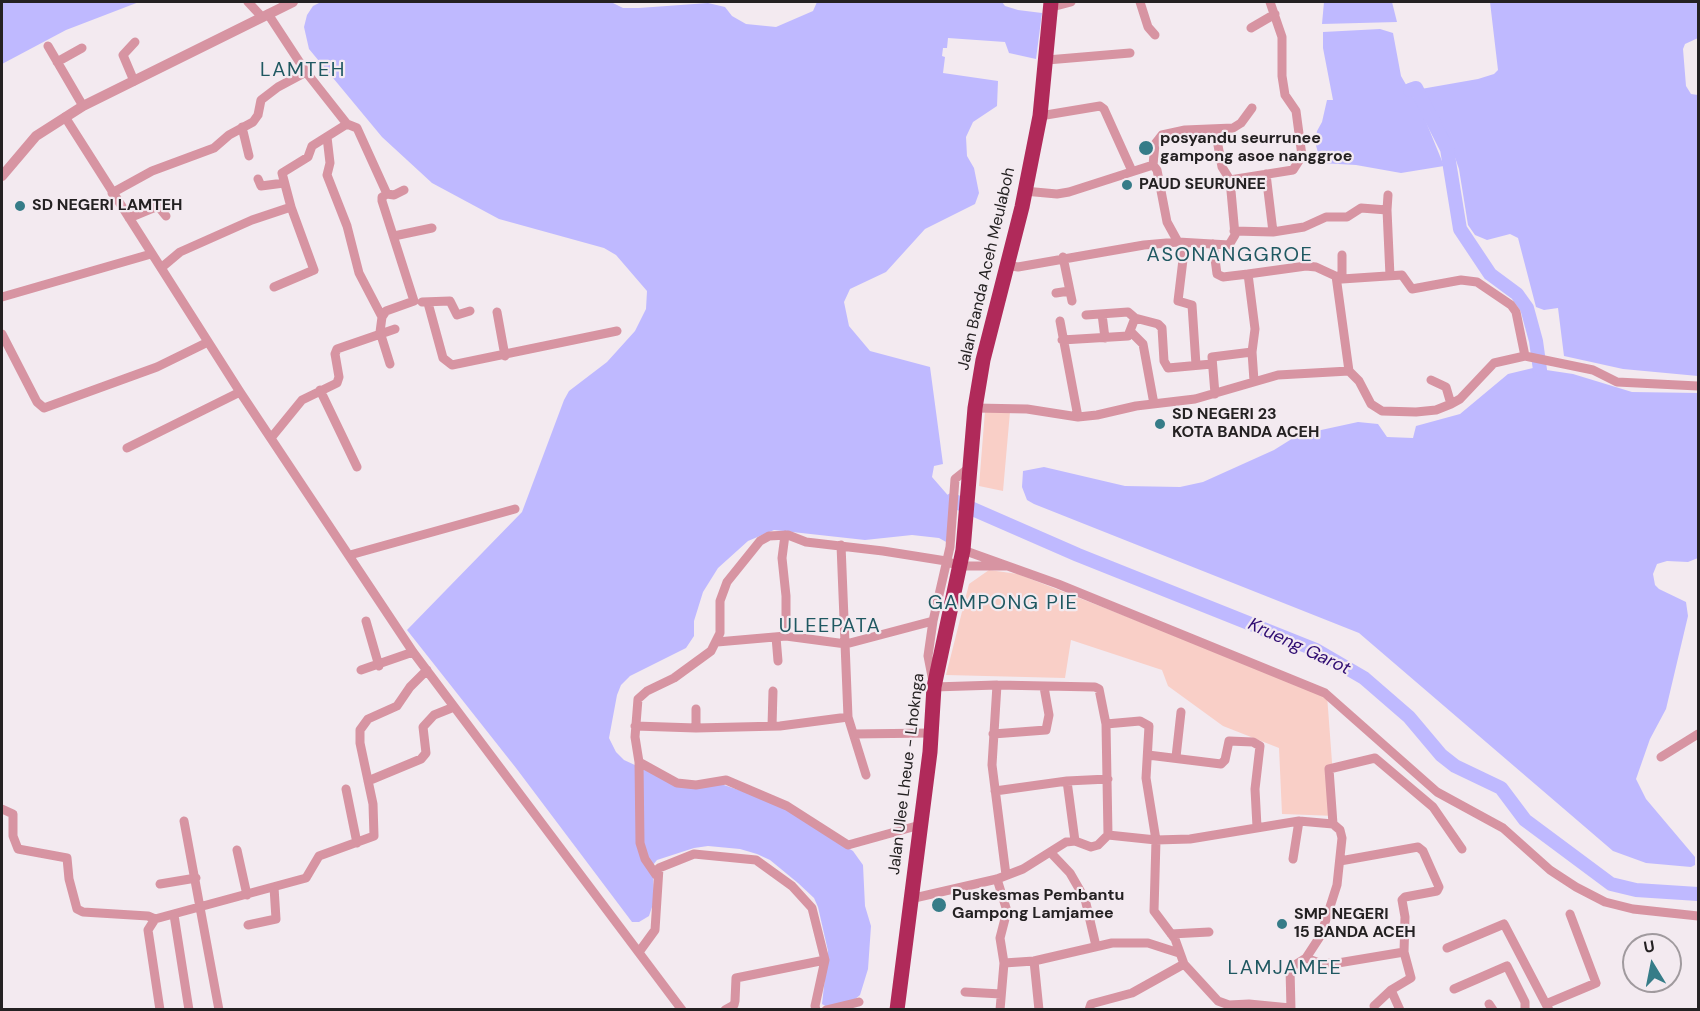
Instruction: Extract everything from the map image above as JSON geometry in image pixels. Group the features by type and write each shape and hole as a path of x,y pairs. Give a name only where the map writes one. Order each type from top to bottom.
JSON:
{"highway":[{"name":"Jalan Banda Aceh Meulaboh","path":"959,548 961,488 970,467 975,408 1040,116 1052,4"},
{"name":"Jalan Ulee Lheue - Lhoknga","path":"897,1010 931,733 934,687 952,564 959,548"}],"street":[{"path":"248,2 265,16 347,124 359,131 387,194"},
{"path":"2,176 36,136 83,106 293,2"},
{"path":"1052,4 1071,2"},
{"path":"1140,2 1148,27 1155,35"},
{"path":"1230,180 1293,170 1302,156 1296,111 1286,95 1282,37 1270,2"},
{"path":"1251,28 1275,14"},
{"path":"134,81 123,54 135,42"},
{"path":"48,46 83,106"},
{"path":"57,62 82,48"},
{"path":"1047,60 1130,53"},
{"path":"112,193 152,171 214,148 242,127 253,122 258,115 261,100 278,87 306,72"},
{"path":"1040,116 1100,106 1132,171"},
{"path":"1196,365 1192,305 1178,301 1181,243 1167,222 1157,170 1153,165 1155,144 1162,135 1185,130 1233,128 1241,123 1252,108"},
{"path":"65,117 240,392 413,652 682,1010"},
{"path":"274,286 314,270 291,207 284,183 284,171 308,157 312,146 347,124"},
{"path":"242,127 249,156"},
{"path":"1005,265 1018,267 1119,248 1181,243 1229,245 1234,231 1230,180 1222,167 1215,129"},
{"path":"327,137 330,163 327,175 347,226 359,273 382,318"},
{"path":"1024,191 1057,194 1069,192 1153,165"},
{"path":"1266,174 1273,232"},
{"path":"258,179 261,186 284,183"},
{"path":"404,190 394,195 387,194 382,197 382,201 414,301"},
{"path":"1388,195 1390,276"},
{"path":"129,218 158,206 166,216"},
{"path":"161,268 180,252 291,207"},
{"path":"1234,231 1273,232 1304,227 1326,218 1347,216 1361,208 1387,210"},
{"path":"394,236 432,228"},
{"path":"1213,244 1217,274 1223,277 1306,266 1316,267 1339,278 1406,277 1412,289 1468,279 1488,288 1511,305 1516,312 1528,356"},
{"path":"2,297 151,254"},
{"path":"1342,255 1339,278 1349,371 1359,381 1371,404 1382,411 1436,410 1460,399 1494,363 1528,356 1593,370 1617,382 1698,386"},
{"path":"1056,293 1070,296 1063,257"},
{"path":"1248,274 1255,329 1252,352 1254,381"},
{"path":"390,364 380,332 382,318 386,311 414,301 428,303 450,301 457,315 470,311"},
{"path":"428,303 443,358 448,364 505,356 617,331"},
{"path":"497,312 505,356"},
{"path":"1086,315 1128,312 1135,318 1162,328 1165,366 1168,368 1212,364"},
{"path":"1102,314 1105,338"},
{"path":"1062,340 1125,337 1131,333 1135,318"},
{"path":"1060,321 1078,417"},
{"path":"271,438 303,400 337,382 335,354 337,349 380,332 395,329"},
{"path":"1131,333 1143,344 1154,404"},
{"path":"2,334 36,402 44,408 157,367 208,342"},
{"path":"1215,394 1212,364 1214,356 1252,352"},
{"path":"975,408 1027,409 1078,417 1215,394 1278,375 1349,371"},
{"path":"1431,380 1446,387 1451,404"},
{"path":"320,390 357,467"},
{"path":"127,448 240,392"},
{"path":"350,555 515,509"},
{"path":"656,874 645,859 640,843 640,763 635,751 635,726 639,698 647,691 674,678 711,651 720,633 720,601 727,582 760,541 770,536 785,535 806,542 841,545 952,564 1006,566"},
{"path":"778,661 786,596 782,558 785,535"},
{"path":"841,545 848,717 866,775"},
{"path":"959,548 1058,584 1325,693 1437,792 1503,828 1550,870 1576,887 1605,902 1698,916"},
{"path":"952,564 933,621 928,667 934,687 998,685 1095,687 1099,689 1106,724 1108,835"},
{"path":"366,621 379,666"},
{"path":"717,642 781,637 846,644 933,621"},
{"path":"360,670 379,666 413,652"},
{"path":"2,809 13,814 13,836 18,849 67,858 69,879 77,909 83,912 148,915 155,919 247,896 306,878 319,856 372,838 375,833 360,743 362,726 368,719 397,706 410,687 427,670"},
{"path":"998,685 992,765 1007,911 1000,938 1004,963 1000,1010"},
{"path":"993,734 1046,730 1049,715 1044,687"},
{"path":"772,726 773,691"},
{"path":"368,781 421,759 426,753 423,727 434,715 454,707"},
{"path":"696,709 696,728"},
{"path":"1176,757 1181,712"},
{"path":"635,726 696,728 772,726 848,717"},
{"path":"910,899 1002,877 1023,869 1051,853 1061,844 1075,841 1095,846 1108,835 1156,840 1190,839 1299,821 1333,824 1340,830 1342,838 1337,885 1321,935 1306,958 1290,968 1290,1009 1226,1008 1184,964 1171,934 1155,911 1156,840 1146,778 1150,731 1146,723 1133,720 1106,724"},
{"path":"854,734 931,733"},
{"path":"1661,757 1698,734"},
{"path":"1148,755 1221,764 1225,760 1229,741 1253,742 1260,746 1255,789 1257,827"},
{"path":"1333,824 1329,769 1374,758 1433,807 1462,849"},
{"path":"640,763 686,786 726,780 737,784 793,809 848,845 920,825"},
{"path":"995,791 1067,781 1108,780"},
{"path":"1067,781 1075,841"},
{"path":"346,789 357,843"},
{"path":"184,821 202,908 219,1010"},
{"path":"1293,859 1299,821"},
{"path":"1340,861 1418,847 1423,851 1439,887 1437,891 1405,897 1402,900 1405,917 1404,952 1411,978 1391,990 1374,1006"},
{"path":"237,850 247,896"},
{"path":"1051,853 1070,873 1085,899 1096,946"},
{"path":"639,952 655,930 656,874 661,867 694,854 756,860 792,886 812,908 825,960 816,1010"},
{"path":"160,884 196,878"},
{"path":"248,925 276,919 274,887"},
{"path":"1447,948 1502,923 1506,925 1547,1007 1596,983 1570,914"},
{"path":"174,915 189,1010"},
{"path":"155,919 148,930 160,1010"},
{"path":"1171,934 1209,932"},
{"path":"1004,963 1034,960 1113,943 1148,943 1179,953"},
{"path":"1306,958 1319,963 1338,963 1404,952"},
{"path":"1454,988 1523,958"},
{"path":"725,1010 734,1005 736,978 825,960"},
{"path":"1034,960 1039,1010"},
{"path":"1089,1010 1091,1004 1132,993 1184,964"},
{"path":"1508,966 1523,996 1525,1010"},
{"path":"1391,990 1400,1010"},
{"path":"965,992 1001,993"},
{"path":"826,1010 859,1002"}],"shaded area":[{"path":"2,2 139,2 66,30 2,64"},
{"path":"321,2 611,2 623,8 708,3 725,7 732,16 746,24 776,27 813,11 817,2 1002,2 1005,6 1018,10 1042,13 1036,59 1009,53 1005,42 948,38 947,48 943,48 942,56 945,57 943,73 998,81 997,106 973,122 966,137 967,156 974,168 979,193 975,204 925,229 886,272 850,289 844,302 849,326 870,351 930,367 943,464 934,466 932,477 952,500 948,543 939,538 912,535 865,540 774,530 748,541 718,568 703,592 694,621 694,636 686,648 630,676 621,685 617,695 609,738 616,752 624,760 676,784 721,784 774,802 853,851 863,865 865,906 871,926 868,969 860,995 854,1000 827,1007 822,1004 828,951 818,907 814,898 798,883 770,860 757,854 740,849 708,846 657,860 653,865 654,901 649,916 639,922 632,922 516,768 407,630 522,512 569,391 607,362 635,331 646,309 647,291 616,255 604,248 499,219 432,183 382,137 309,49 304,27 307,15 313,6"},
{"path":"1324,2 1392,2 1397,22 1322,24"},
{"path":"1490,2 1698,2 1698,38 1685,44 1683,49 1686,86 1691,94 1698,95 1698,376 1623,369 1564,356 1558,308 1544,310 1536,307 1518,238 1510,234 1487,240 1475,235 1468,225 1459,169 1451,146 1421,89 1478,79 1494,74 1498,70"},
{"path":"1380,29 1393,33 1401,76 1422,112 1444,166 1401,173 1356,165 1321,163 1315,142 1317,131 1322,122 1327,100 1333,100 1323,48 1323,32"},
{"path":"1533,368 1573,374 1632,392 1698,393 1698,558 1688,562 1667,561 1657,564 1653,574 1655,585 1659,589 1686,602 1688,616 1666,709 1650,739 1636,779 1646,799 1695,857 1695,865 1691,867 1646,863 1613,851 1359,633 1034,504 1027,500 1022,487 1023,471 1044,467 1125,486 1180,487 1203,482 1274,450 1298,435 1358,422 1378,424 1387,437 1413,438 1416,426 1460,414 1508,374"},
{"path":"985,411 1010,412 1003,491 979,486"},
{"path":"989,570 1018,574 1327,695 1336,816 1282,814 1279,748 1223,726 1168,686 1162,670 1071,640 1065,678 946,675 969,584"}],"waterway":[{"path":"1410,90 1416,88 1447,149 1460,229 1490,274 1517,294 1527,308 1536,341 1540,370"},
{"name":"Krueng Garot","path":"952,500 1078,555 1316,650 1364,678 1409,717 1441,755 1455,766 1501,788 1525,820 1611,884 1636,890 1698,894"}],"place":[{"name":"posyandu seurrunee gampong asoe nanggroe","path":"1146,148"},
{"name":"PAUD SEURUNEE","path":"1127,185"},
{"name":"SD NEGERI LAMTEH","path":"20,206"},
{"name":"SD NEGERI 23 KOTA BANDA ACEH","path":"1160,424"},
{"name":"Puskesmas Pembantu Gampong Lamjamee","path":"939,905"},
{"name":"SMP NEGERI 15 BANDA ACEH","path":"1282,924"}],"district":[{"name":"LAMTEH","path":"303,71"},
{"name":"ASONANGGROE","path":"1230,256"},
{"name":"GAMPONG PIE","path":"1003,604"},
{"name":"ULEEPATA","path":"830,627"},
{"name":"LAMJAMEE","path":"1285,969"}]}
